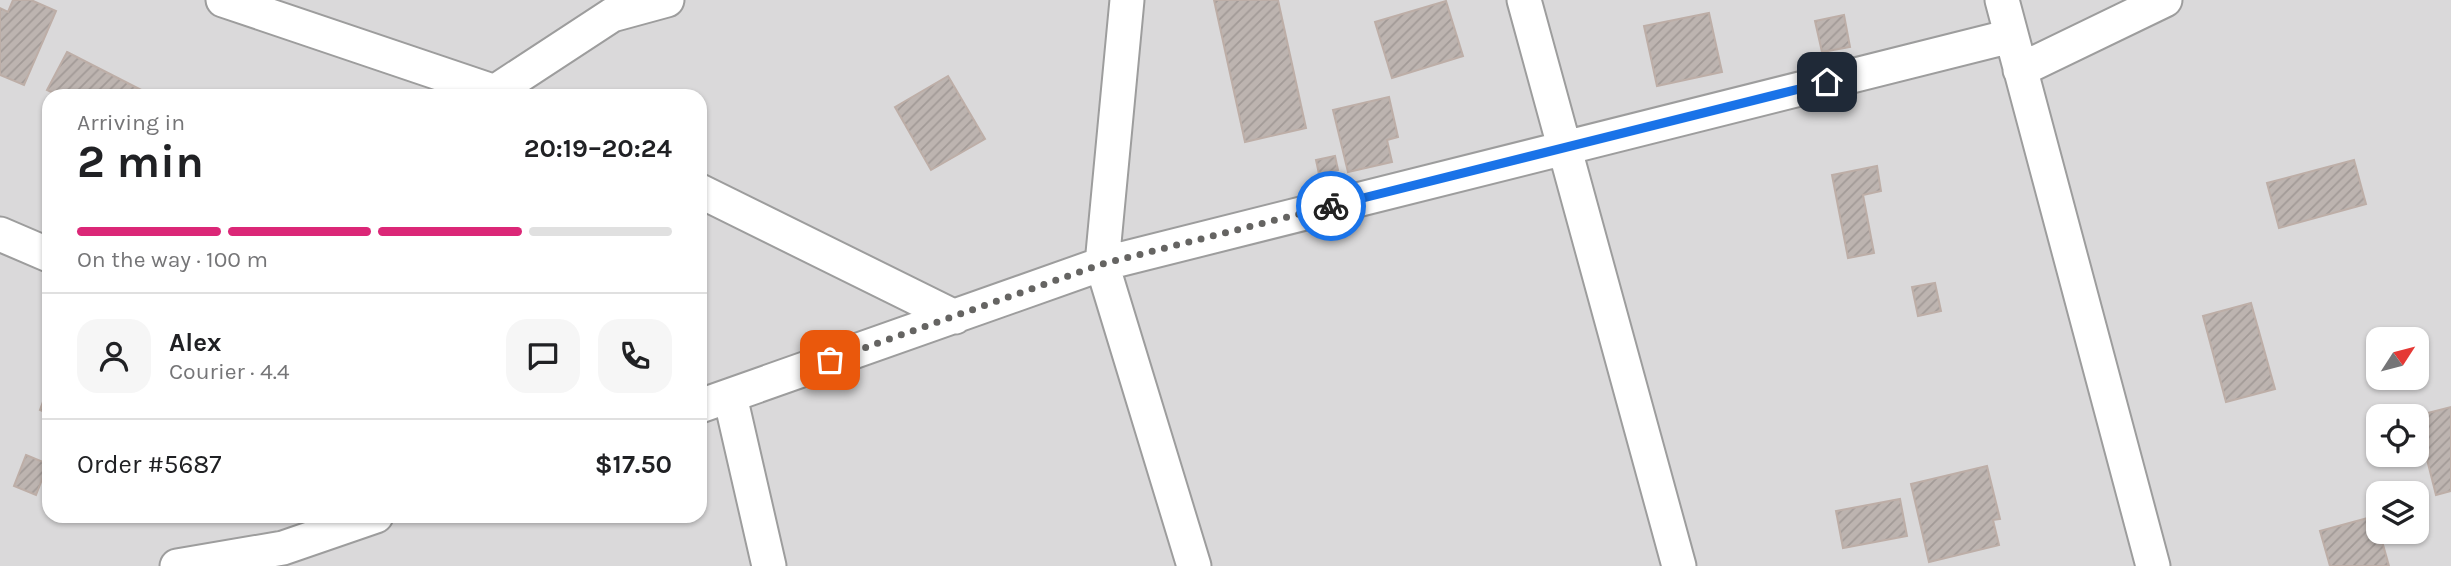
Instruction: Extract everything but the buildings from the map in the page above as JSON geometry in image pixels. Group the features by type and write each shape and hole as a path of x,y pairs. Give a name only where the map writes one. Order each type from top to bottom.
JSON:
{"street":[{"path":"223,0 486,89"},
{"path":"508,89 612,15 667,0"},
{"path":"1127,0 1102,264 1194,566"},
{"path":"1524,0 1679,566"},
{"path":"2003,0 2153,566"},
{"path":"2020,70 2165,0"},
{"path":"769,566 715,401 1102,264 2011,36"},
{"path":"707,194 955,317"},
{"path":"0,234 42,252"},
{"path":"177,566 286,557 361,523"}],"shaded area":[{"path":"0,0 2451,0 2451,566 0,566"}],"way so far":[{"path":"830,360 1102,264 1331,206"}],"route":[{"path":"1331,206 1827,82"}]}
